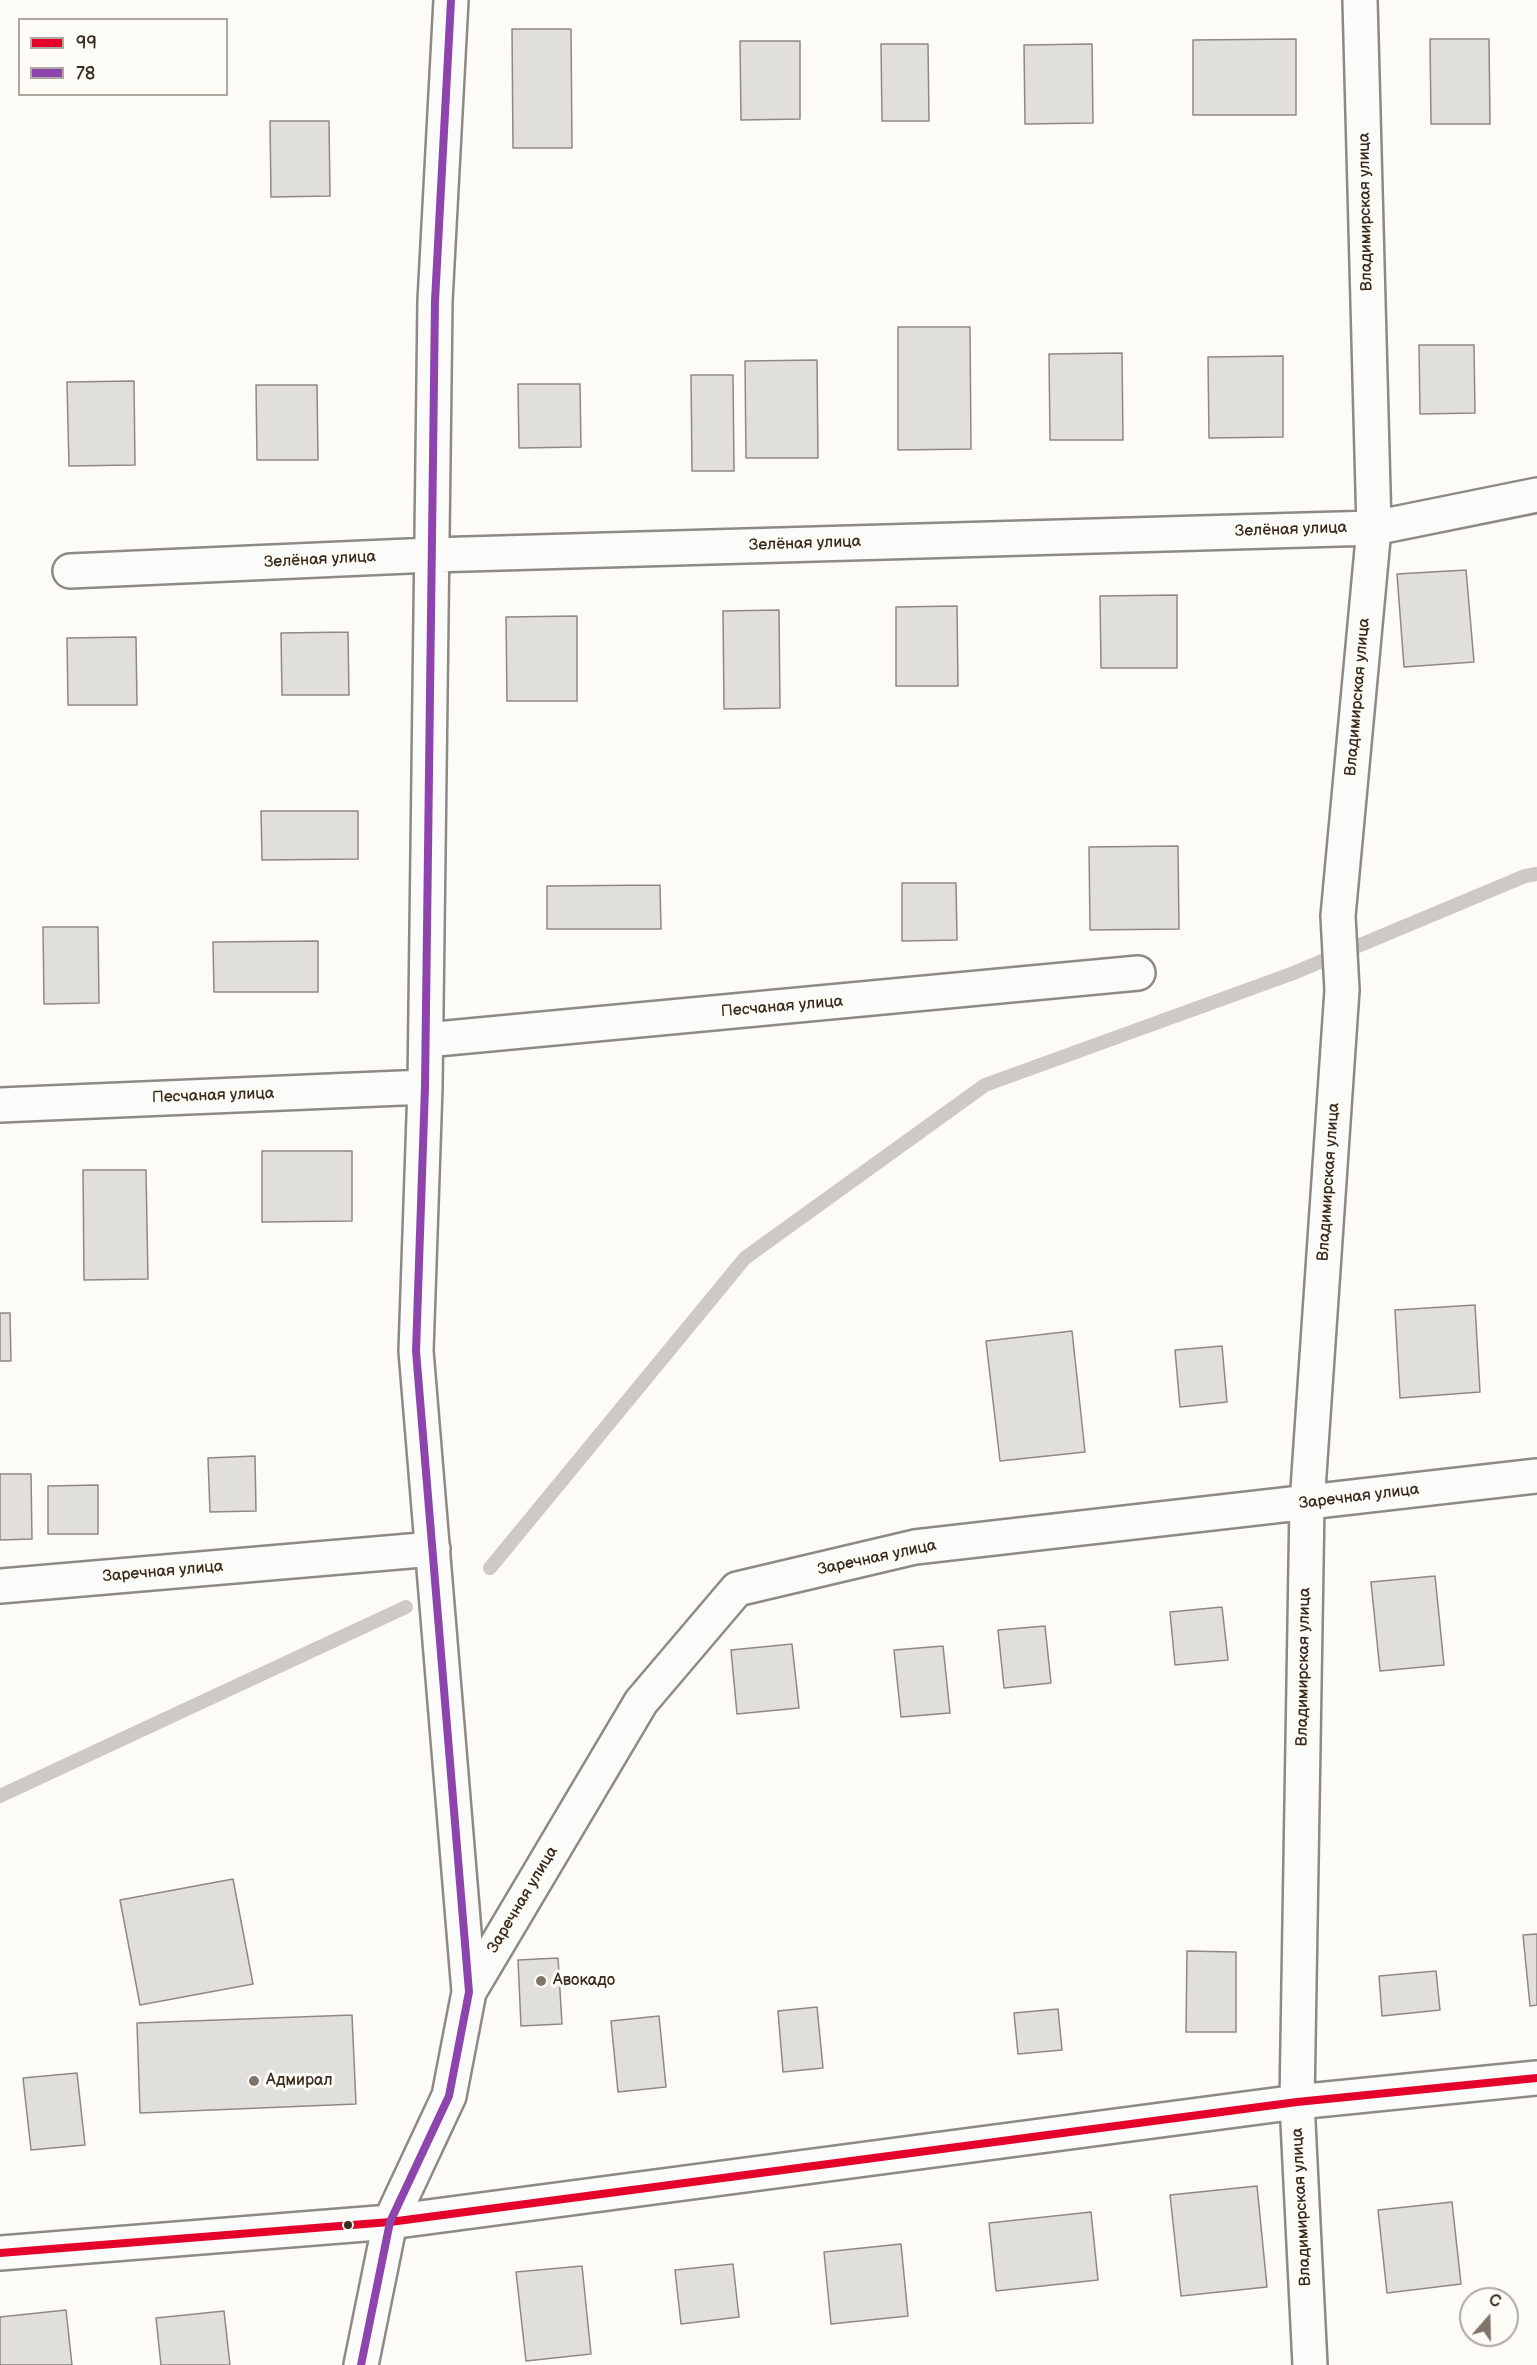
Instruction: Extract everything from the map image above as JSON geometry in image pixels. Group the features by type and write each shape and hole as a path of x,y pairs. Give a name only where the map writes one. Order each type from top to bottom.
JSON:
{"street":[{"path":"361,2365 390,2222 449,2096 469,1992 416,1351 426,1040 435,301 451,0"},
{"name":"Владимирская улица","path":"1311,2365 1296,2102 1307,1504 1342,990 1338,916 1374,528 1360,0"},
{"name":"Зелёная улица","path":"70,571 431,555 1374,528 1537,495"},
{"name":"Песчаная улица","path":"426,1040 1138,973"},
{"name":"Песчаная улица","path":"0,1105 425,1087"},
{"name":"Заречная улица","path":"469,1992 641,1702 737,1589 915,1547 1537,1476"},
{"name":"Заречная улица","path":"0,1586 433,1549"},
{"path":"0,2253 390,2222 1296,2102 1537,2078"}],"building":[{"path":"512,29 571,29 572,148 513,148"},
{"path":"1296,39 1296,115 1193,115 1193,40"},
{"path":"1430,39 1489,39 1490,124 1431,124"},
{"path":"740,41 800,41 800,119 741,120"},
{"path":"881,44 928,44 929,121 882,121"},
{"path":"1092,44 1093,123 1025,124 1024,45"},
{"path":"270,121 329,121 330,196 271,197"},
{"path":"898,327 970,327 971,449 898,450"},
{"path":"1419,345 1474,345 1475,413 1420,414"},
{"path":"1122,353 1123,440 1050,440 1049,354"},
{"path":"1283,356 1283,437 1209,438 1208,357"},
{"path":"817,360 818,458 746,458 745,361"},
{"path":"691,375 733,375 734,471 692,471"},
{"path":"134,381 135,465 69,466 67,382"},
{"path":"518,384 580,384 581,447 519,448"},
{"path":"256,385 317,385 318,460 257,460"},
{"path":"1466,570 1474,662 1404,667 1397,574"},
{"path":"1177,595 1177,668 1101,668 1100,596"},
{"path":"957,606 958,686 896,686 896,607"},
{"path":"779,610 780,708 724,709 723,611"},
{"path":"577,616 577,701 507,701 506,617"},
{"path":"348,632 349,695 282,695 281,633"},
{"path":"136,637 137,705 68,705 67,638"},
{"path":"261,811 358,811 358,859 262,860"},
{"path":"1178,846 1179,929 1090,930 1089,847"},
{"path":"902,883 956,883 957,940 902,941"},
{"path":"660,885 661,929 547,929 547,886"},
{"path":"43,927 98,927 99,1003 44,1004"},
{"path":"318,941 318,992 214,992 213,942"},
{"path":"262,1151 352,1151 352,1221 262,1222"},
{"path":"83,1170 146,1170 148,1279 84,1280"},
{"path":"1475,1305 1480,1392 1400,1398 1395,1310"},
{"path":"0,1313 10,1313 11,1361 0,1361"},
{"path":"1072,1331 1085,1452 1000,1461 986,1341"},
{"path":"1222,1346 1227,1402 1180,1407 1175,1350"},
{"path":"255,1456 256,1511 210,1512 208,1458"},
{"path":"0,1474 31,1474 32,1539 0,1540"},
{"path":"98,1485 98,1534 48,1534 48,1486"},
{"path":"1435,1576 1444,1665 1380,1671 1371,1582"},
{"path":"1222,1607 1228,1660 1175,1665 1170,1612"},
{"path":"1045,1626 1051,1683 1004,1688 998,1630"},
{"path":"792,1644 799,1708 737,1714 731,1650"},
{"path":"943,1646 950,1713 901,1717 894,1650"},
{"path":"233,1879 253,1984 140,2005 120,1900"},
{"path":"1537,1934 1537,2005 1530,2006 1523,1935"},
{"path":"1187,1951 1236,1952 1236,2032 1186,2032"},
{"path":"558,1958 562,2024 521,2026 518,1960"},
{"path":"1436,1971 1440,2010 1382,2016 1379,1976"},
{"path":"817,2007 823,2068 783,2072 778,2011"},
{"path":"1058,2009 1062,2050 1018,2054 1014,2013"},
{"path":"352,2015 356,2104 140,2113 137,2023"},
{"path":"659,2016 666,2087 618,2092 611,2021"},
{"path":"77,2073 85,2145 31,2150 23,2078"},
{"path":"1257,2186 1267,2287 1181,2296 1170,2195"},
{"path":"1452,2202 1461,2284 1387,2293 1378,2210"},
{"path":"1091,2212 1098,2280 996,2291 989,2223"},
{"path":"901,2244 908,2316 831,2324 824,2252"},
{"path":"733,2264 739,2317 681,2324 675,2270"},
{"path":"582,2266 591,2354 526,2361 516,2272"},
{"path":"66,2310 72,2365 0,2365 0,2317"},
{"path":"224,2311 230,2365 161,2365 156,2318"}],"waterway":[{"path":"490,1568 745,1258 985,1085 1291,974 1525,876 1537,874"},
{"path":"0,1796 406,1607"}],"transit line":[{"name":"78","path":"361,2365 390,2222 449,2096 469,1992 416,1351 425,1087 435,301 451,0"},
{"name":"99","path":"0,2253 390,2222 1297,2102 1537,2078"}],"place":[{"name":"Авокадо","path":"541,1981"},
{"name":"Адмирал","path":"254,2081"}]}
